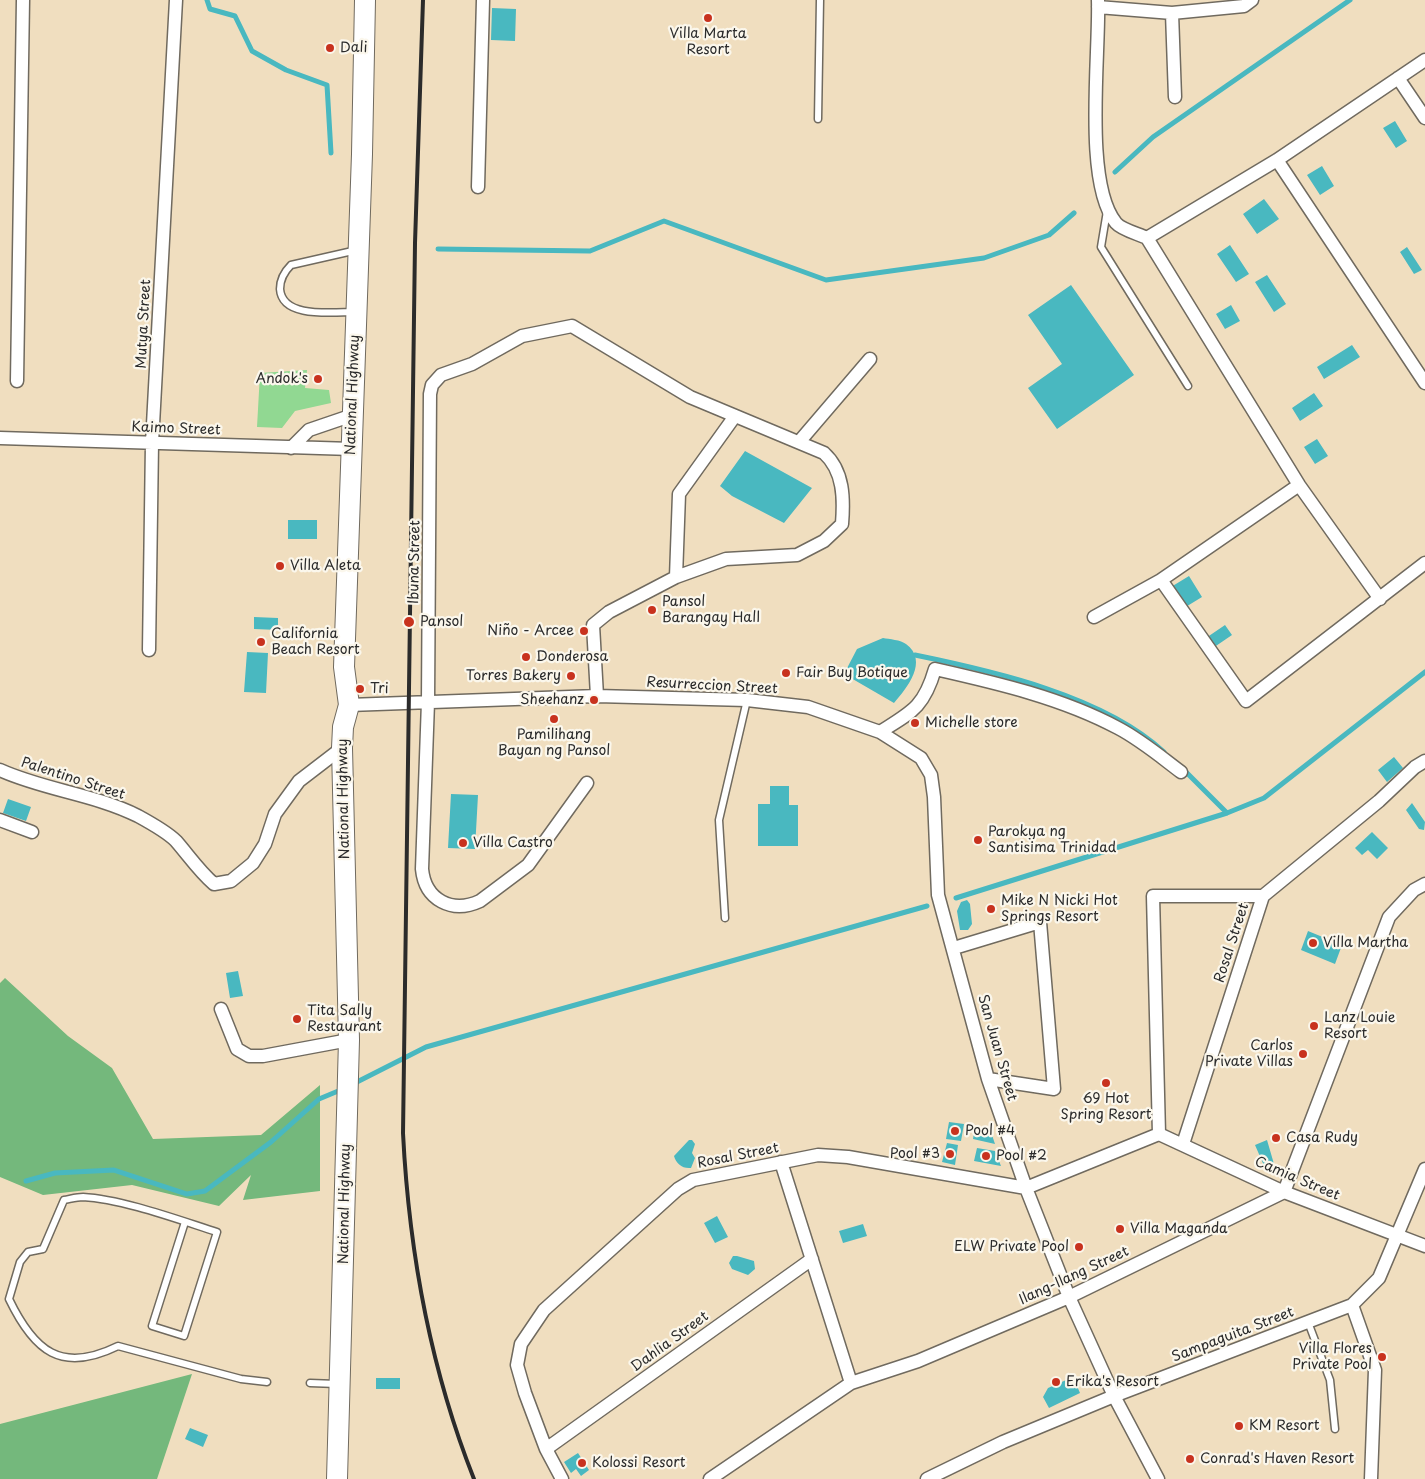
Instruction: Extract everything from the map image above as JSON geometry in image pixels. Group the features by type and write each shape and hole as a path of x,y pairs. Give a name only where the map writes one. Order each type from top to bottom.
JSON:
{"main road":[{"name":"National Highway","path":"337,1479 349,1040 342,748 343,727 349,705 344,667 365,0"}],"street":[{"path":"17,381 23,0"},
{"name":"Mutya Street","path":"149,650 152,443 176,0"},
{"path":"478,187 483,0"},
{"path":"1252,0 1244,6 1172,13 1098,3 1097,174 1108,207 1117,224 1147,238 1299,485 1380,599"},
{"path":"1172,13 1175,97"},
{"path":"1147,238 1277,160 1425,60"},
{"path":"1398,78 1425,118"},
{"path":"1277,160 1425,383"},
{"name":"Ibuna Street","path":"587,784 528,865 471,905 452,906 443,904 425,886 422,870 428,702 430,394 436,380 441,375 472,364 522,336 572,326 690,396 824,453 841,481 844,504 842,524 824,541 797,555 726,559 676,577 609,612 593,625 596,696"},
{"path":"798,442 870,359"},
{"path":"291,448 309,430 353,415"},
{"path":"676,577 680,494 735,416"},
{"name":"Kaimo Street","path":"0,438 352,449"},
{"path":"1094,617 1161,580 1299,485"},
{"path":"1161,580 1246,701 1425,564"},
{"path":"880,732 915,710 930,688 935,670 993,682 1089,714 1126,733 1181,772"},
{"name":"Resurreccion Street","path":"349,705 596,696 747,700 808,707 880,732 921,758 930,775 934,797 938,895"},
{"name":"Palentino Street","path":"0,770 21,779 75,793 137,816 175,840 200,872 214,884 231,881 253,863 265,844 275,814 299,781 342,748"},
{"name":"Rosal Street","path":"1183,1144 1263,896 1379,801 1415,767 1425,761"},
{"path":"0,820 32,832"},
{"path":"1284,1192 1389,917 1414,890 1425,884"},
{"name":"San Juan Street","path":"938,895 954,948 988,1079 1026,1188 1069,1297 1114,1396 1158,1479"},
{"path":"1026,1188 1160,1134 1153,896 1263,896"},
{"path":"954,948 1040,922 1054,1089 988,1079"},
{"path":"221,1009 238,1049 249,1056 263,1056 349,1040"},
{"name":"Camia Street","path":"1160,1134 1284,1192 1397,1237 1425,1246"},
{"name":"Rosal Street","path":"562,1479 546,1449 517,1365 521,1344 544,1310 678,1189 692,1180 818,1156 848,1157 1026,1188"},
{"path":"781,1162 851,1383"},
{"name":"Sampaguita Street","path":"927,1479 1004,1442 1114,1396 1352,1306 1379,1278 1425,1169"},
{"name":"Ilang-Ilang Street","path":"710,1479 851,1383 918,1361 1069,1297 1284,1192"},
{"name":"Dahlia Street","path":"546,1449 812,1259"},
{"path":"1352,1306 1375,1370 1371,1479"}],"lane":[{"path":"818,119 820,0"},
{"path":"1108,207 1101,247 1188,386"},
{"path":"356,312 289,308 281,295 280,286 285,271 292,265 358,250"},
{"path":"725,918 719,820 747,700"},
{"path":"185,1222 152,1326 184,1336 217,1232 185,1222 102,1199 81,1197 64,1200 43,1249 28,1252 20,1262 9,1298 22,1325 52,1354 82,1359 99,1355 118,1346 240,1379 267,1382"},
{"path":"1308,1322 1330,1380 1335,1429"},
{"path":"310,1383 341,1384"}],"green space":[{"path":"307,370 305,388 329,390 331,403 295,411 282,428 257,427 260,373"},
{"path":"5,978 68,1036 112,1068 153,1139 261,1135 320,1085 320,1191 243,1200 251,1175 219,1206 132,1185 43,1195 0,1177 0,983"},
{"path":"192,1374 157,1479 0,1479 0,1424"}],"water":[{"path":"492,8 516,9 515,41 491,40"},
{"path":"1395,121 1407,141 1396,148 1383,128"},
{"path":"1322,166 1334,186 1320,195 1307,175"},
{"path":"1264,199 1279,219 1257,234 1243,214"},
{"path":"1230,245 1249,274 1236,282 1217,254"},
{"path":"1407,247 1422,270 1414,274 1400,252"},
{"path":"1267,275 1286,304 1274,312 1255,282"},
{"path":"1071,285 1134,375 1057,429 1028,388 1062,364 1028,315"},
{"path":"1231,305 1240,321 1225,329 1216,314"},
{"path":"1352,345 1360,357 1324,379 1317,367"},
{"path":"1314,393 1323,406 1300,421 1292,408"},
{"path":"1317,439 1328,456 1315,464 1304,447"},
{"path":"745,451 812,488 784,523 732,496 720,486"},
{"path":"288,520 317,520 317,539 288,539"},
{"path":"1189,576 1202,597 1184,608 1171,587"},
{"path":"254,617 278,618 278,630 254,629"},
{"path":"1225,625 1232,635 1210,650 1203,640"},
{"path":"883,638 906,644 913,651 916,658 914,674 905,690 894,703 844,674 857,649"},
{"path":"247,652 268,653 266,693 244,692"},
{"path":"1394,757 1403,768 1387,782 1378,770"},
{"path":"770,786 789,786 789,805 798,805 798,846 758,846 758,804 770,804"},
{"path":"451,794 478,795 475,849 448,848"},
{"path":"8,799 31,807 26,821 3,813"},
{"path":"1412,803 1425,822 1424,830 1419,829 1406,810"},
{"path":"1372,832 1388,848 1377,859 1368,850 1362,855 1355,848"},
{"path":"967,900 970,904 972,924 968,930 960,930 957,911 961,902"},
{"path":"1308,931 1342,945 1335,964 1301,950"},
{"path":"238,971 243,996 230,998 226,973"},
{"name":"Pool #4","path":"949,1122 964,1124 961,1141 946,1139"},
{"path":"975,1127 990,1129 995,1144 973,1139"},
{"path":"689,1140 692,1140 695,1144 692,1153 695,1158 691,1168 685,1168 676,1161 674,1156"},
{"path":"1267,1140 1274,1164 1265,1168 1255,1145"},
{"name":"Pool #3","path":"947,1143 958,1145 955,1165 942,1162"},
{"name":"Pool #2","path":"977,1148 995,1151 1001,1166 974,1161"},
{"path":"717,1216 728,1237 715,1243 704,1223"},
{"path":"863,1224 867,1236 843,1243 839,1231"},
{"path":"733,1256 754,1261 755,1269 748,1275 732,1269 729,1263"},
{"path":"1073,1377 1080,1393 1049,1408 1043,1397 1048,1388"},
{"path":"376,1378 400,1378 400,1389 376,1389"},
{"path":"190,1428 208,1435 203,1447 185,1439"},
{"path":"578,1453 589,1470 581,1476 576,1469 571,1473 564,1462"}],"waterway":[{"path":"207,0 210,9 235,16 252,51 286,70 327,85 331,153"},
{"path":"1115,172 1153,137 1350,0"},
{"path":"438,249 590,251 664,221 826,280 984,258 1049,235 1074,213"},
{"path":"915,655 978,669 1046,688 1111,715 1139,732 1164,752"},
{"path":"956,898 1227,813 1264,798 1425,672"},
{"path":"1183,769 1227,813"},
{"path":"353,1084 426,1047 927,906"},
{"path":"26,1181 55,1173 114,1170 187,1194 205,1191 271,1142 319,1099 343,1089"}],"railway":[{"path":"423,0 415,243 403,1133 410,1222 424,1309 445,1395 474,1479"}],"place":[{"name":"Villa Marta Resort","path":"708,18"},
{"name":"Dali","path":"330,48"},
{"name":"Andok's","path":"318,379"},
{"name":"Villa Aleta","path":"280,566"},
{"name":"Pansol Barangay Hall","path":"652,610"},
{"name":"Pansol","path":"409,622"},
{"name":"Niño - Arcee","path":"584,631"},
{"name":"California Beach Resort","path":"261,642"},
{"name":"Donderosa","path":"526,657"},
{"name":"Fair Buy Botique","path":"786,673"},
{"name":"Torres Bakery","path":"571,676"},
{"name":"Tri","path":"360,689"},
{"name":"Sheehanz","path":"594,700"},
{"name":"Pamilihang Bayan ng Pansol","path":"554,719"},
{"name":"Michelle store","path":"915,723"},
{"name":"Parokya ng Santisima Trinidad","path":"978,840"},
{"name":"Villa Castro","path":"463,843"},
{"name":"Mike N Nicki Hot Springs Resort","path":"991,909"},
{"name":"Villa Martha","path":"1313,943"},
{"name":"Tita Sally Restaurant","path":"297,1019"},
{"name":"Lanz Louie Resort","path":"1314,1026"},
{"name":"Carlos Private Villas","path":"1303,1054"},
{"name":"69 Hot Spring Resort","path":"1106,1083"},
{"name":"Pool #4","path":"955,1131"},
{"name":"Casa Rudy","path":"1276,1138"},
{"name":"Pool #3","path":"950,1154"},
{"name":"Pool #2","path":"986,1156"},
{"name":"Villa Maganda","path":"1120,1229"},
{"name":"ELW Private Pool","path":"1079,1247"},
{"name":"Villa Flores Private Pool","path":"1382,1357"},
{"name":"Erika's Resort","path":"1056,1382"},
{"name":"KM Resort","path":"1239,1426"},
{"name":"Conrad's Haven Resort","path":"1190,1459"},
{"name":"Kolossi Resort","path":"582,1463"}]}
